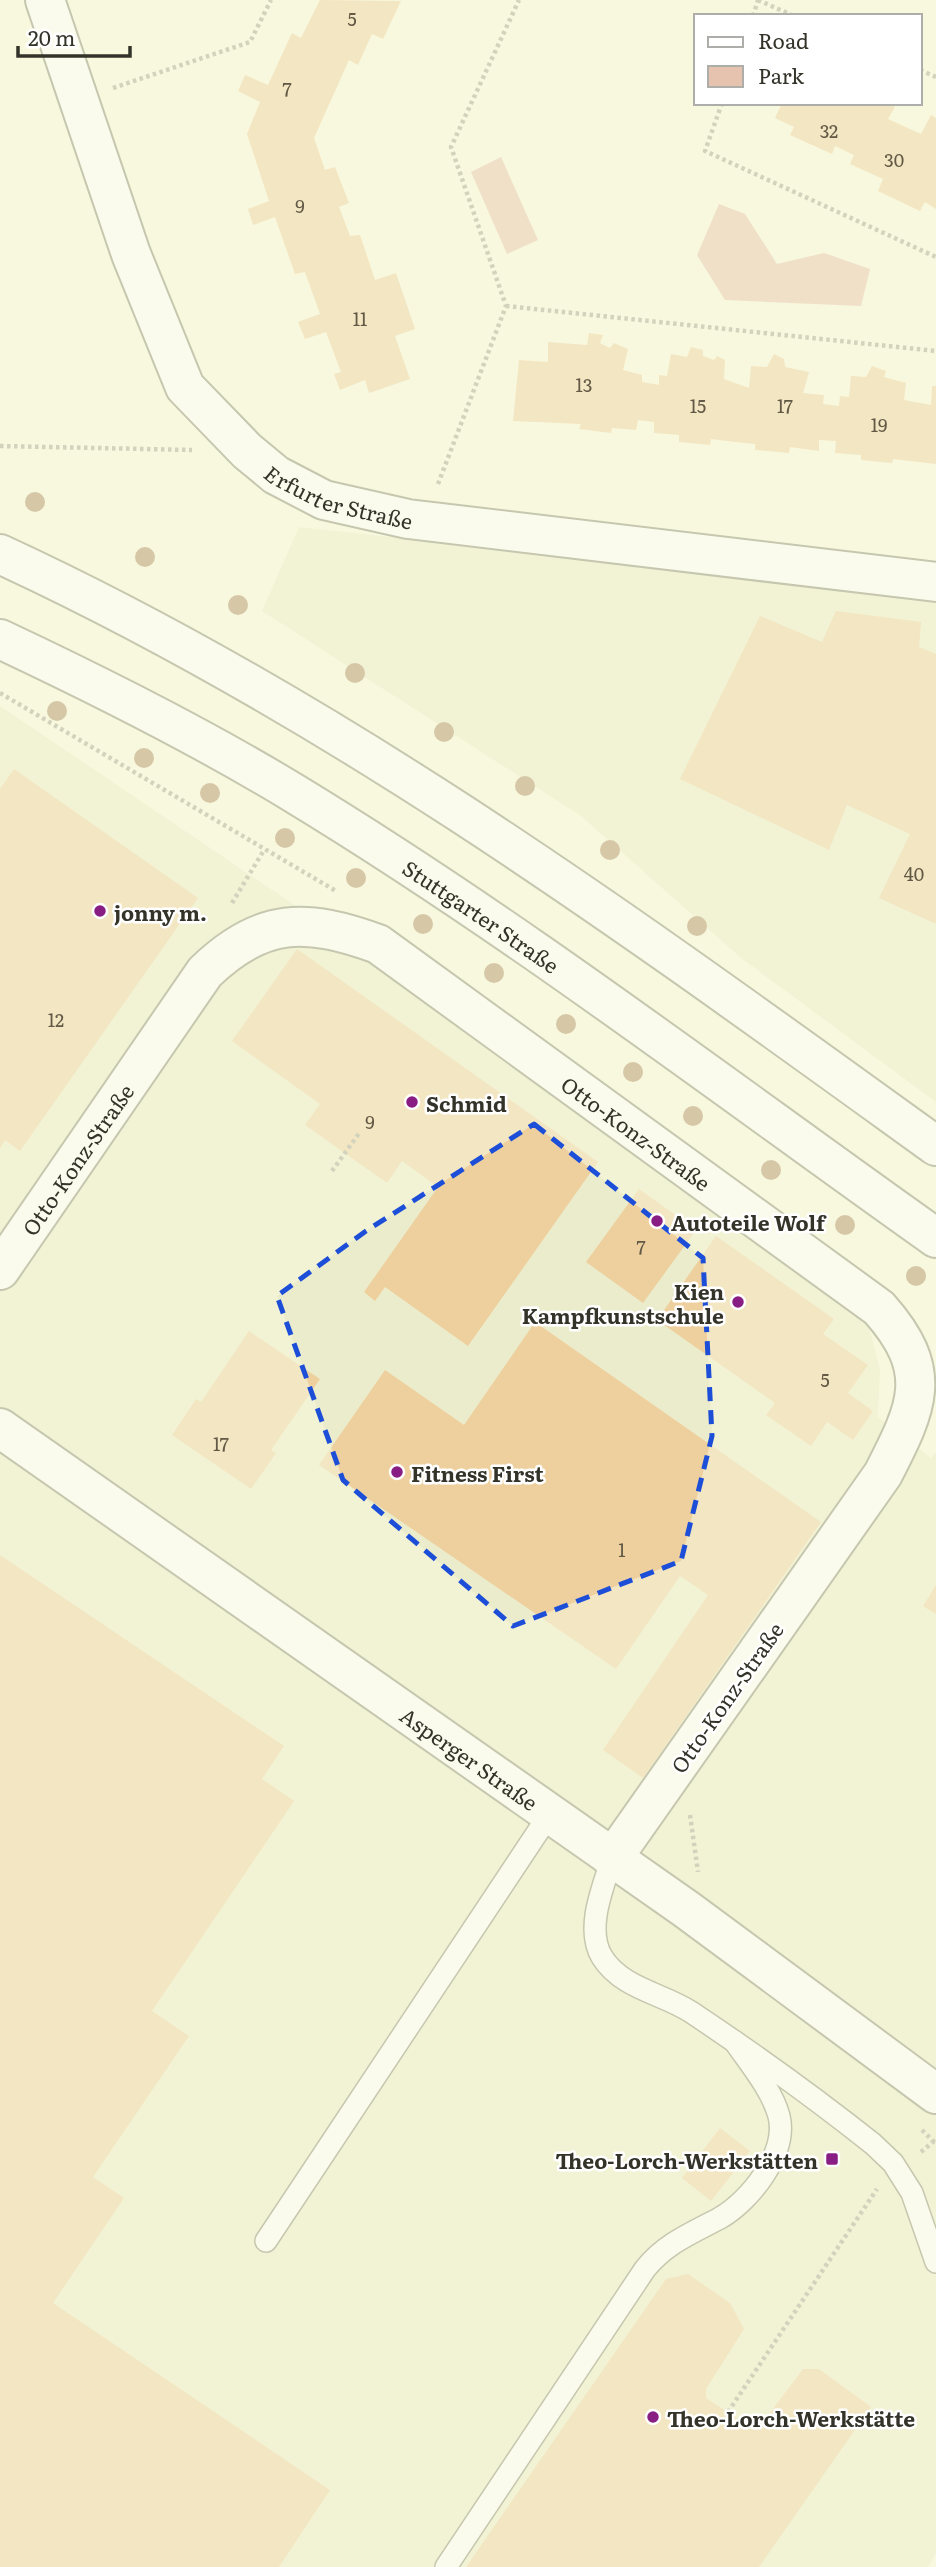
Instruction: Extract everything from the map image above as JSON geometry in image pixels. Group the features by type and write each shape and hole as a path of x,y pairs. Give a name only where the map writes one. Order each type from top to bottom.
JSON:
{"street":[{"name":"Erfurter Straße","path":"46,0 131,254 185,387 247,452 276,475 324,500 424,520 936,582"},
{"path":"0,554 131,617 235,672 433,792 657,944 930,1138"},
{"name":"Stuttgarter Straße","path":"0,639 110,691 192,735 292,792 397,859 606,1000 936,1238"},
{"name":"Otto-Konz-Straße","path":"0,1270 205,972 246,940 292,926 314,925 378,944 879,1308 895,1326 912,1357 917,1378 904,1433 883,1474 612,1859"},
{"name":"Asperger Straße","path":"0,1428 686,1909 936,2094"}],"lane":[{"path":"266,2241 549,1815"},
{"path":"612,1859 597,1916 596,1936 601,1955 627,1981 688,2010 851,2126 899,2172 912,2193 936,2262"},
{"path":"446,2567 645,2269 658,2254 678,2239 722,2216 744,2200 765,2172 780,2139 779,2116 764,2086 735,2042"}],"path":[{"path":"79,100 250,42 271,0"},
{"path":"424,520 506,306 451,147 519,0"},
{"path":"758,0 790,14"},
{"path":"721,105 705,151 936,257"},
{"path":"506,306 936,351"},
{"path":"0,446 247,452"},
{"path":"246,940 230,908 264,850"},
{"path":"332,1171 360,1132"},
{"path":"728,2412 880,2186 934,2141"}],"highlighted area":[{"path":"534,1124 703,1258 712,1436 681,1561 513,1626 343,1480 277,1296 366,1231"}],"shaded area":[{"path":"299,527 936,596 936,1102 741,958 581,816 262,611"},
{"path":"0,706 373,958 847,1306 869,1327 880,1369 878,1417 931,1458 936,1452 936,2553 928,2567 0,2567"}],"green space":[{"path":"501,157 538,240 507,254 471,172"},
{"path":"719,204 745,214 777,264 824,253 870,269 861,306 725,300 697,255"}],"building":[{"path":"320,0 401,1 383,39 372,34 358,65 349,60 314,138 325,170 335,167 349,203 339,207 350,236 360,235 375,280 396,273 415,329 395,336 410,379 369,393 365,380 340,390 334,374 341,372 326,332 305,339 298,322 320,314 305,272 295,274 275,217 253,225 248,209 269,201 247,134 260,102 238,91 245,75 268,85 292,33 301,38"},
{"path":"781,105 892,105 895,107 888,119 921,134 931,115 936,118 936,209 925,202 920,211 878,191 883,179 850,164 854,155 835,146 832,154 790,135 794,127 775,118"},
{"path":"589,333 603,335 600,343 610,348 614,343 628,349 623,370 642,375 642,382 659,385 659,375 667,376 671,354 687,357 691,347 703,350 703,356 714,360 717,356 725,360 724,379 749,388 751,366 767,367 774,354 784,359 785,367 809,372 803,393 824,395 823,404 839,406 840,396 849,397 851,376 866,377 872,366 886,371 884,377 906,383 904,400 931,405 932,386 936,386 936,464 893,459 892,463 861,460 861,455 835,453 836,441 819,440 819,451 790,447 789,453 755,450 755,444 711,439 710,445 679,442 679,435 654,433 654,422 638,420 636,430 612,428 611,433 579,429 581,424 513,421 519,360 548,362 548,342 587,345"},
{"path":"836,611 921,622 919,647 936,654 936,924 879,898 910,834 847,805 829,850 680,779 760,616 822,642"},
{"path":"14,769 198,898 20,1151 5,1140 0,1148 0,789"},
{"path":"297,949 598,1162 468,1346 385,1287 375,1301 364,1292 438,1187 402,1161 387,1183 305,1125 320,1104 232,1041"},
{"path":"639,1189 696,1230 643,1303 586,1262"},
{"path":"716,1236 834,1319 823,1334 868,1365 848,1393 873,1411 853,1440 827,1422 811,1446 766,1415 775,1403 657,1320"},
{"path":"535,1322 821,1522 643,1778 603,1750 708,1595 680,1576 616,1669 319,1465 385,1370 464,1425"},
{"path":"249,1331 320,1379 271,1450 276,1453 251,1489 172,1435 196,1399 201,1402"},
{"path":"0,1555 284,1746 262,1779 294,1801 152,2011 189,2036 93,2177 124,2198 53,2303 330,2490 279,2567 0,2567"},
{"path":"936,1585 936,1614 923,1606"},
{"path":"720,2128 750,2151 711,2201 682,2178"},
{"name":"Theo-Lorch-Werkstätte","path":"688,2274 730,2303 744,2329 706,2389 706,2398 749,2426 763,2422 803,2369 819,2369 871,2407 759,2567 466,2567 666,2279"}],"place":[{"name":"jonny m.","path":"100,911"},
{"name":"Schmid","path":"412,1102"},
{"name":"Autoteile Wolf","path":"657,1221"},
{"name":"Kien Kampfkunstschule","path":"738,1302"},
{"name":"Fitness First","path":"397,1472"},
{"name":"Theo-Lorch-Werkstätten","path":"832,2159"},
{"name":"Theo-Lorch-Werkstätte","path":"653,2417"}]}
